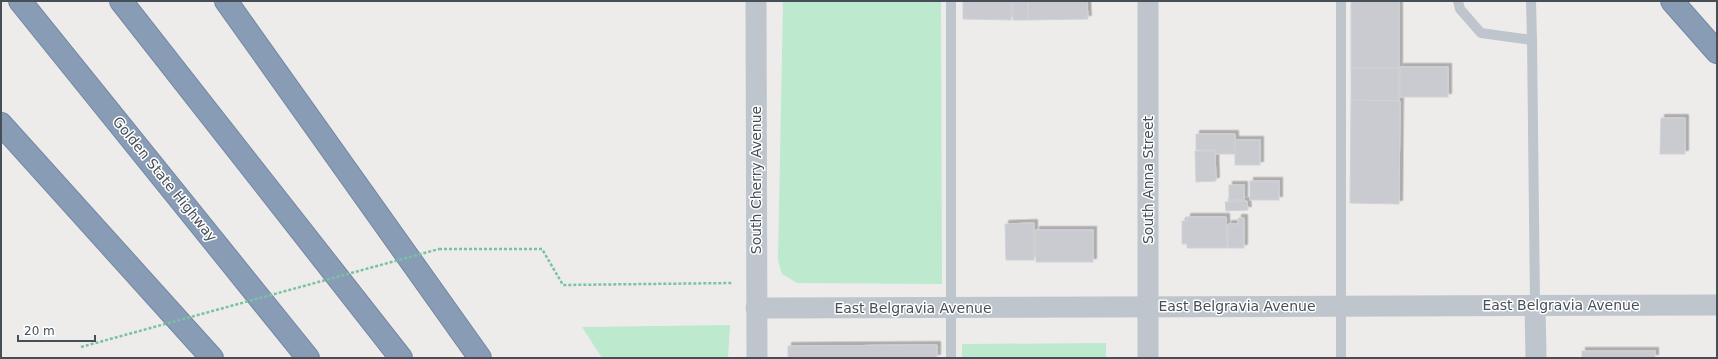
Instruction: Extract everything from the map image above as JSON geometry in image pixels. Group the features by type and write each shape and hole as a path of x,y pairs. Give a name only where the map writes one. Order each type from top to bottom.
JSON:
{"highway":[{"name":"Golden State Highway","path":"20,1 308,358"},
{"path":"121,1 401,358"},
{"path":"226,1 480,358"},
{"path":"1672,1 1717,52"},
{"path":"1,124 212,358"}],"street":[{"name":"South Cherry Avenue","path":"756,1 757,358"},
{"name":"South Anna Street","path":"1148,1 1148,358"},
{"name":"East Belgravia Avenue","path":"756,308 1717,305"},
{"path":"1536,306 1536,358"}],"lane":[{"path":"951,1 951,358"},
{"path":"1341,1 1341,358"},
{"path":"1458,1 1460,9 1481,33 1532,40"},
{"path":"1531,1 1536,306"}],"path":[{"path":"81,347 439,249 542,249 563,285 756,283"}],"green space":[{"path":"783,1 941,1 942,284 797,283 782,274 778,260"},
{"path":"730,325 728,358 602,358 582,327"},
{"path":"1106,343 1106,358 962,358 962,344"}],"building":[{"path":"963,1 1011,1 1011,20 963,19"},
{"path":"1012,1 1028,1 1028,20 1013,20"},
{"path":"1028,1 1087,1 1088,19 1028,20"},
{"path":"1351,1 1399,1 1399,68 1351,68"},
{"path":"1400,67 1448,67 1448,97 1400,97"},
{"path":"1351,68 1399,68 1399,101 1351,100"},
{"path":"1351,100 1400,101 1399,204 1350,203"},
{"path":"1661,118 1685,118 1685,154 1660,154"},
{"path":"1196,134 1235,134 1235,154 1216,154 1216,150 1196,150"},
{"path":"1235,140 1260,140 1260,165 1235,165"},
{"path":"1195,151 1215,151 1216,181 1196,182"},
{"path":"1250,181 1279,181 1279,200 1250,200"},
{"path":"1229,185 1244,185 1244,200 1229,200"},
{"path":"1247,201 1248,210 1226,211 1225,202"},
{"path":"1187,217 1226,217 1227,248 1187,248 1187,244 1182,244 1182,221 1187,221"},
{"path":"1238,218 1244,218 1244,248 1228,248 1228,224 1238,224"},
{"path":"1034,223 1034,260 1006,260 1005,224"},
{"path":"1036,230 1093,230 1093,262 1036,262"},
{"path":"937,345 937,358 788,358 788,346"},
{"path":"1582,351 1655,351 1655,358 1582,358"}]}
